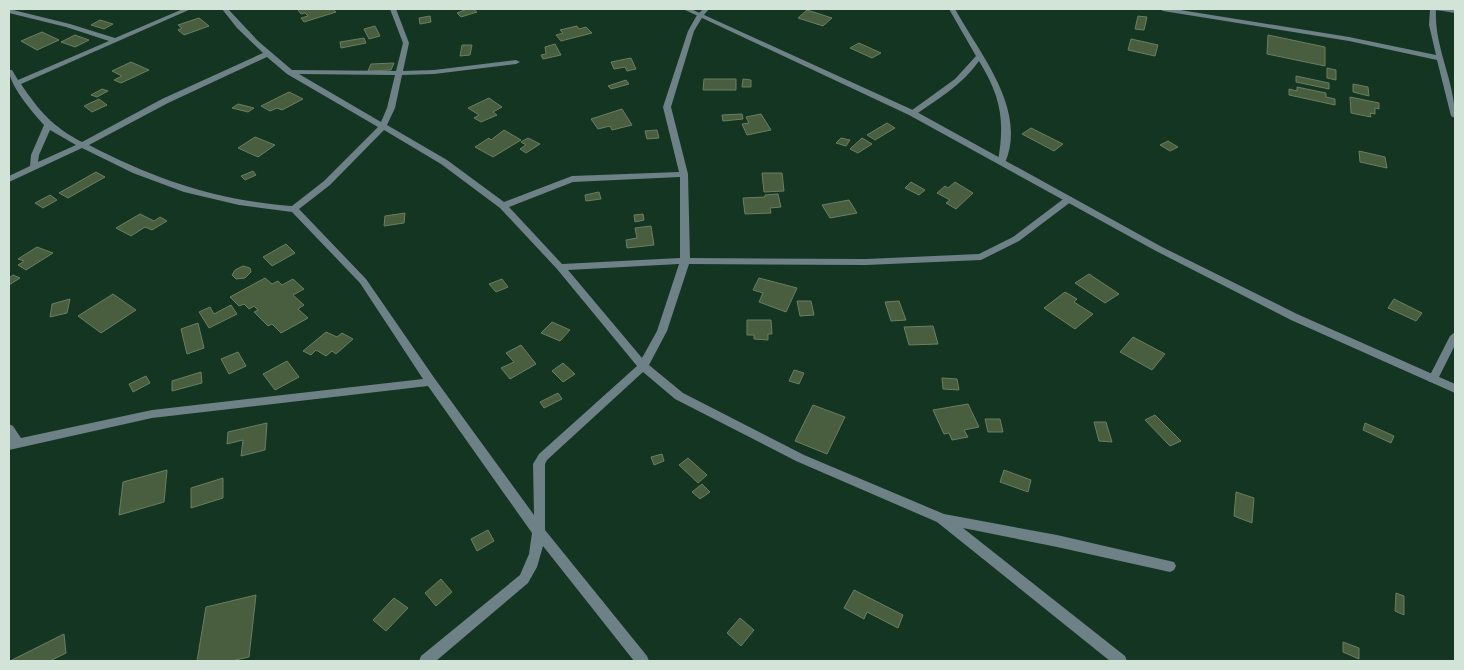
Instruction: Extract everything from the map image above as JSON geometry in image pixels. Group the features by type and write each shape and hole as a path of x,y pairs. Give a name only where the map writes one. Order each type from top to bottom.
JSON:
{"street":[{"path":"17,83 188,9"},
{"path":"225,9 267,54 290,72 444,162 503,206 560,267 642,366 690,404 800,458 941,518 1057,540 1170,566"},
{"path":"9,72 48,124 122,166 172,186 221,199 269,208 294,209 327,183 382,127 391,108 406,43 393,9"},
{"path":"686,9 703,12 912,113 1002,161 1159,250 1294,317 1455,389"},
{"path":"952,9 999,88 1008,124 1006,148 1002,161"},
{"path":"1163,9 1349,39 1439,58"},
{"path":"1433,9 1432,25 1455,116"},
{"path":"1438,9 1455,11"},
{"path":"426,661 524,579 530,570 539,532 539,464 543,458 642,366 662,331 684,261 684,174 667,107 691,31 703,12"},
{"path":"11,13 68,25 114,40"},
{"path":"9,179 82,145 165,101 267,54"},
{"path":"912,113 951,86 973,67 980,55"},
{"path":"290,72 434,72 516,62"},
{"path":"34,168 35,155 48,124"},
{"path":"503,206 572,179 684,174"},
{"path":"560,267 684,261 866,262 982,258 1016,239 1069,200"},
{"path":"294,209 363,282 431,382 539,532 642,661"},
{"path":"1433,380 1455,336"},
{"path":"9,428 13,444 152,414 431,382"},
{"path":"941,518 1120,661"}],"building":[{"path":"333,9 336,12 304,22 301,18 308,16 305,13 301,14 298,10"},
{"path":"473,9 477,12 461,17 457,13"},
{"path":"807,10 832,18 823,26 798,18"},
{"path":"430,16 431,22 420,24 419,18"},
{"path":"1138,16 1147,17 1144,30 1135,29"},
{"path":"199,18 209,26 184,35 178,30 182,28 178,25"},
{"path":"100,20 113,24 104,29 91,25"},
{"path":"375,26 380,36 369,39 364,29"},
{"path":"577,26 579,29 586,27 592,33 561,41 556,35 563,33 560,30"},
{"path":"42,32 59,40 37,50 21,41"},
{"path":"75,35 89,40 75,47 61,42"},
{"path":"1268,35 1325,47 1325,66 1267,54"},
{"path":"364,38 366,43 341,48 340,42"},
{"path":"1131,39 1158,45 1155,56 1128,50"},
{"path":"859,43 881,53 872,58 850,48"},
{"path":"555,44 561,55 543,59 541,55 546,54 545,47"},
{"path":"462,45 472,45 470,55 460,56"},
{"path":"631,58 636,69 627,71 625,67 614,69 611,62"},
{"path":"131,62 149,70 121,83 114,80 122,76 112,71"},
{"path":"394,63 391,70 368,71 371,64"},
{"path":"1327,68 1336,70 1336,80 1327,78"},
{"path":"1296,76 1329,83 1329,89 1296,82"},
{"path":"704,79 736,79 736,90 703,90"},
{"path":"743,79 751,80 751,87 742,87"},
{"path":"626,80 629,84 611,89 608,86"},
{"path":"1353,84 1368,87 1369,96 1353,92"},
{"path":"1297,87 1326,93 1326,97 1335,99 1335,105 1289,95 1289,89 1297,91"},
{"path":"102,89 108,91 97,97 91,95"},
{"path":"289,92 303,99 282,110 277,108 270,111 261,106"},
{"path":"1350,97 1379,103 1379,109 1375,108 1375,114 1370,113 1371,117 1351,113"},
{"path":"489,98 502,107 493,112 497,115 481,122 474,118 479,115 468,108"},
{"path":"99,99 107,105 92,112 84,106"},
{"path":"238,104 254,108 248,112 232,108"},
{"path":"622,109 632,125 612,130 610,126 598,129 591,119"},
{"path":"742,114 743,119 723,121 722,115"},
{"path":"761,114 771,130 747,135 742,124 749,123 746,117"},
{"path":"887,123 895,128 875,140 867,135"},
{"path":"1031,128 1063,144 1054,151 1022,134"},
{"path":"504,130 521,140 493,157 475,147 489,138 491,140"},
{"path":"657,130 659,138 647,139 645,131"},
{"path":"255,137 275,145 258,157 238,148"},
{"path":"528,138 540,144 526,153 520,149 526,145 521,142"},
{"path":"841,138 850,140 846,146 836,143"},
{"path":"862,138 872,144 858,153 850,149"},
{"path":"1168,141 1178,147 1170,151 1160,145"},
{"path":"1359,151 1385,157 1387,168 1360,162"},
{"path":"253,171 256,175 245,180 241,176"},
{"path":"96,172 105,177 68,198 59,193"},
{"path":"762,173 782,173 784,191 764,192"},
{"path":"911,182 925,190 919,195 905,188"},
{"path":"955,182 973,193 956,209 946,203 950,200 937,193 945,186 948,188"},
{"path":"599,192 601,199 586,201 585,195"},
{"path":"778,194 781,207 770,208 771,213 745,214 743,198 765,197 765,195"},
{"path":"50,195 57,200 43,208 35,203"},
{"path":"849,200 857,213 830,218 822,205"},
{"path":"405,213 404,223 384,226 385,216"},
{"path":"140,214 154,221 160,217 167,221 152,230 145,227 131,236 116,228"},
{"path":"643,214 644,220 635,222 634,215"},
{"path":"651,226 654,245 627,248 626,240 637,238 635,228"},
{"path":"286,244 295,253 272,266 263,257"},
{"path":"37,247 53,253 26,270 18,265 24,261 18,259"},
{"path":"243,266 250,268 251,272 245,278 236,279 232,275 235,270"},
{"path":"1089,274 1119,294 1105,303 1075,283"},
{"path":"13,275 20,278 9,285 9,278"},
{"path":"265,278 272,284 278,281 282,285 293,279 304,289 293,295 304,305 298,309 308,318 281,333 272,324 268,326 254,312 258,310 254,306 249,309 244,304 239,306 230,297"},
{"path":"759,278 797,288 786,312 759,302 763,293 753,290"},
{"path":"502,279 508,287 496,292 489,284"},
{"path":"1065,292 1077,299 1074,302 1093,314 1075,329 1044,308"},
{"path":"113,294 136,310 101,333 78,316"},
{"path":"70,299 67,313 50,317 52,304"},
{"path":"1394,299 1422,313 1416,321 1388,308"},
{"path":"797,301 811,301 814,315 800,316"},
{"path":"899,301 906,320 891,321 885,302"},
{"path":"231,305 237,314 209,328 199,312 210,307 214,314"},
{"path":"747,320 771,320 772,334 768,334 768,340 754,339 754,335 747,335"},
{"path":"552,322 570,330 560,341 541,333"},
{"path":"198,323 204,348 187,354 181,329"},
{"path":"933,326 938,344 909,345 904,327"},
{"path":"326,332 337,337 342,333 353,339 336,354 332,351 326,356 316,350 311,355 303,351"},
{"path":"1133,337 1165,354 1152,370 1120,352"},
{"path":"521,345 536,364 510,379 501,368 514,362 506,353"},
{"path":"238,352 246,366 229,374 221,359"},
{"path":"287,361 299,377 275,390 263,374"},
{"path":"563,363 575,374 563,382 552,371"},
{"path":"794,370 804,373 799,384 789,381"},
{"path":"201,372 202,383 172,391 172,381"},
{"path":"146,376 150,383 133,392 129,384"},
{"path":"942,378 957,379 959,390 943,389"},
{"path":"558,393 562,399 544,408 540,402"},
{"path":"968,404 979,427 964,430 968,437 952,440 949,433 944,434 933,410"},
{"path":"813,405 845,417 827,454 795,441"},
{"path":"1155,415 1181,441 1170,446 1145,420"},
{"path":"985,419 1000,419 1003,432 988,432"},
{"path":"1094,422 1106,422 1112,442 1099,441"},
{"path":"267,423 265,450 241,456 243,440 227,444 228,432"},
{"path":"1365,423 1394,436 1391,443 1363,430"},
{"path":"662,454 664,461 654,465 651,457"},
{"path":"688,458 707,475 698,483 679,465"},
{"path":"167,470 164,502 119,515 123,482"},
{"path":"1004,470 1031,480 1028,492 1000,482"},
{"path":"223,478 223,498 191,508 191,488"},
{"path":"702,484 710,492 700,499 692,492"},
{"path":"1236,492 1254,498 1252,523 1234,516"},
{"path":"488,530 494,541 477,551 471,539"},
{"path":"441,579 452,592 436,606 425,593"},
{"path":"854,590 903,615 898,628 867,612 864,619 844,608"},
{"path":"1396,593 1404,596 1404,615 1395,611"},
{"path":"256,595 249,657 231,661 197,661 206,607"},
{"path":"394,598 408,608 386,631 373,620"},
{"path":"740,618 754,630 741,646 727,633"},
{"path":"64,634 66,653 50,661 10,661"},
{"path":"1343,642 1359,648 1359,659 1343,652"}]}
